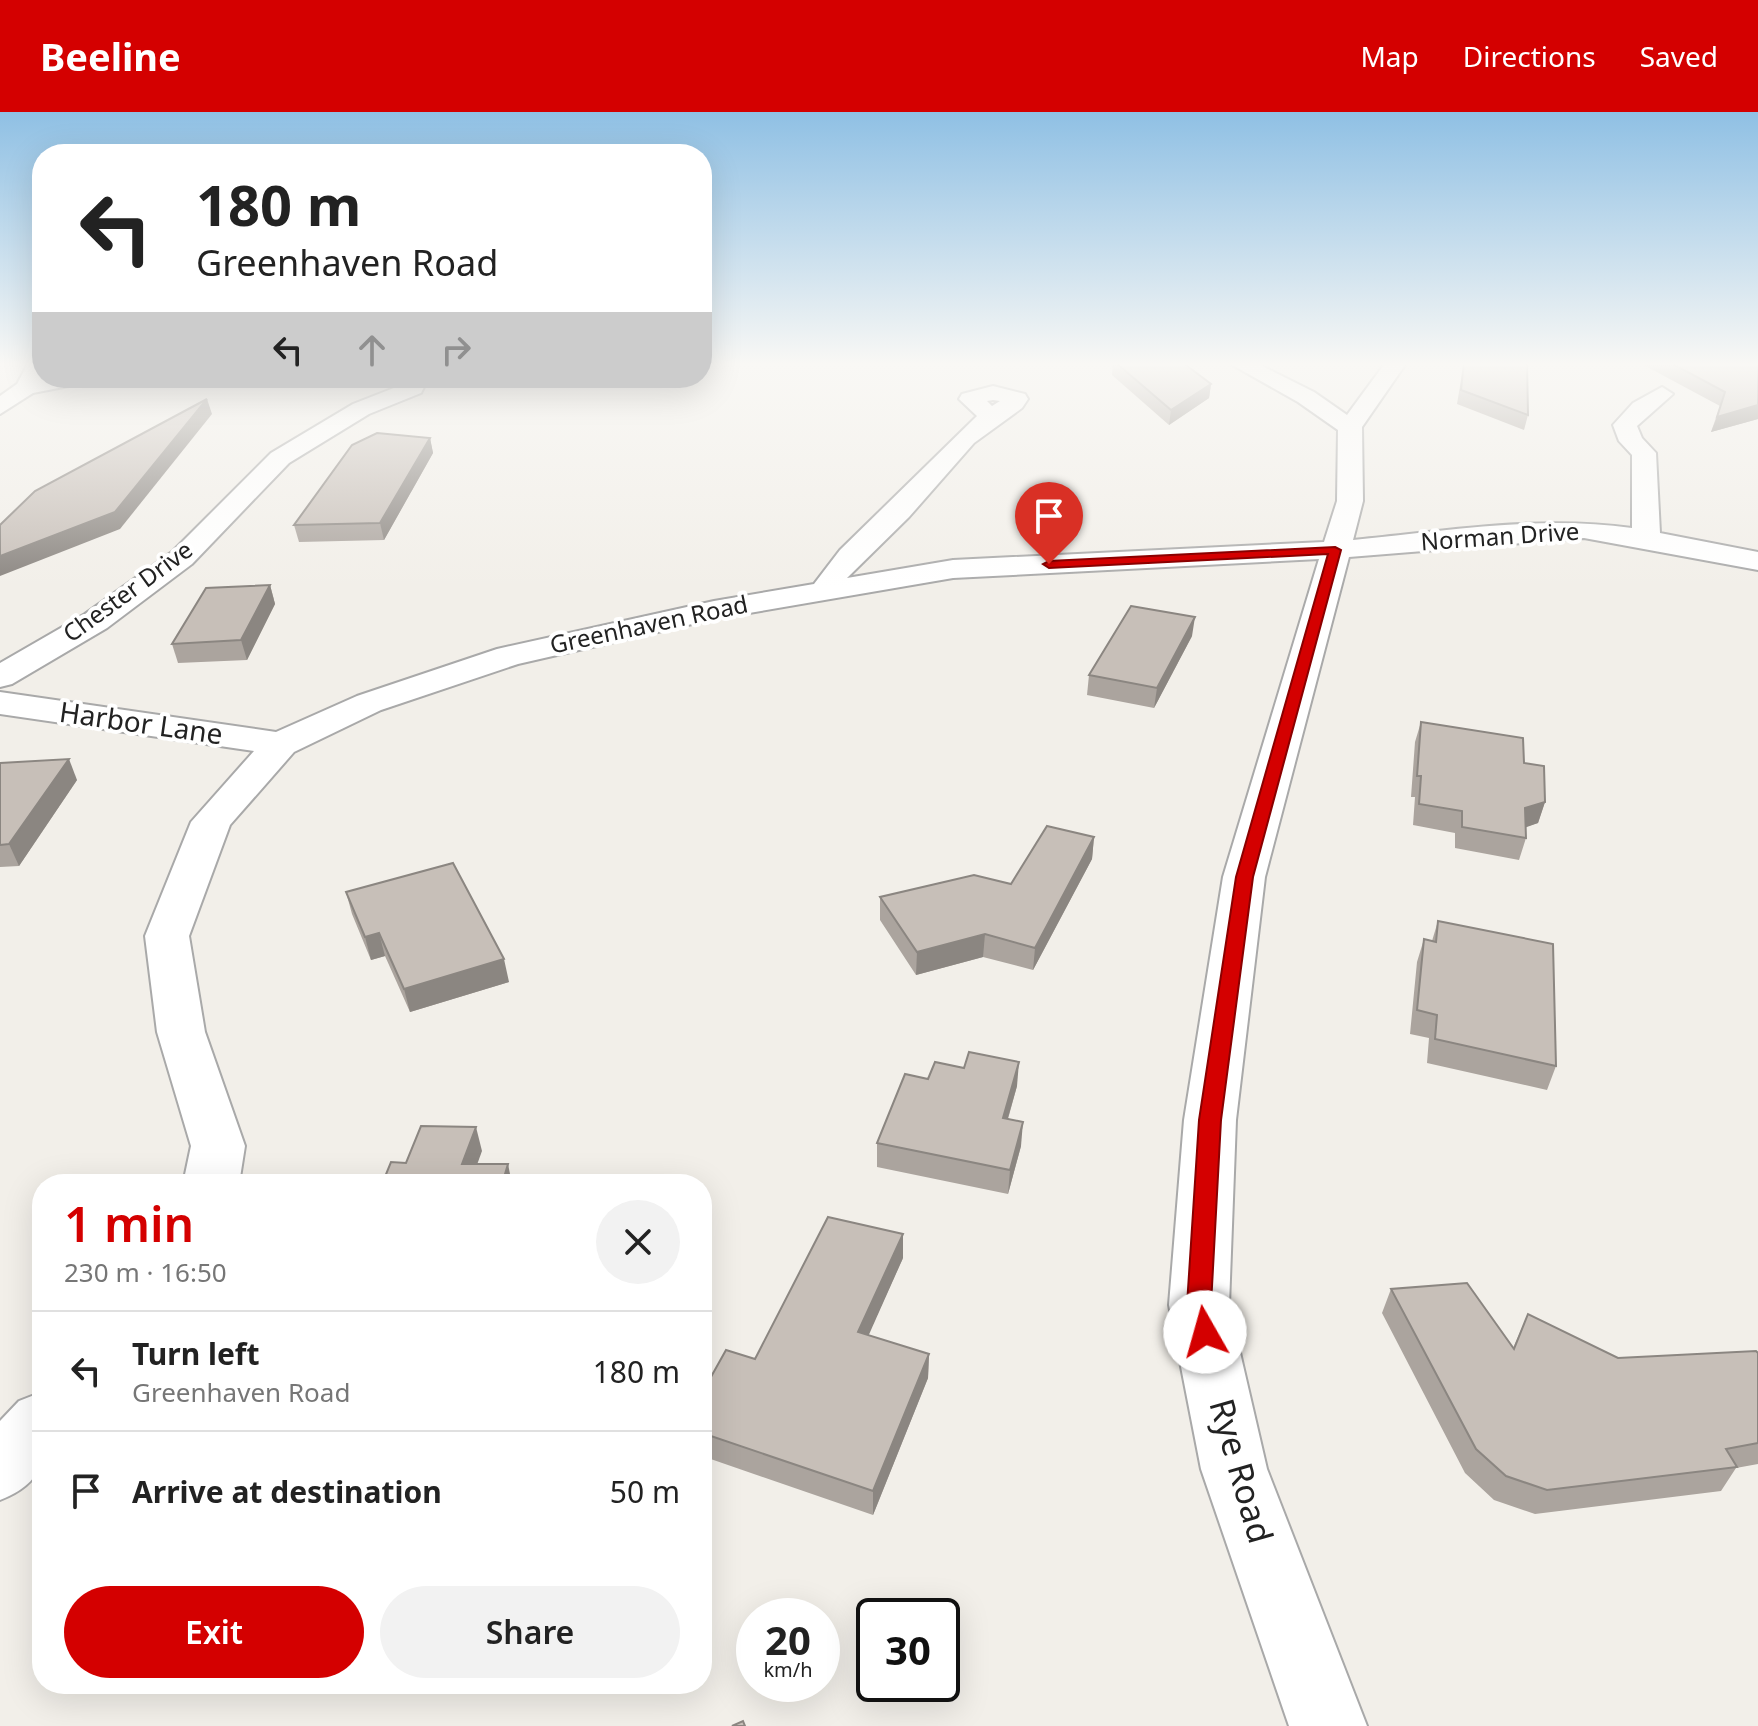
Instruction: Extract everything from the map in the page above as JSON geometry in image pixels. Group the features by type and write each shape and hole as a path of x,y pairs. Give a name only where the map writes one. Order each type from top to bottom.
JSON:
{"street":[{"name":"Chester Drive","path":"0,677 96,621 182,558 280,458 306,437"},
{"path":"824,591 840,563 900,511 965,437"},
{"path":"1335,550 1350,501 1350,437"},
{"path":"1630,437 1644,453 1647,539"},
{"name":"Norman Drive","path":"1335,550 1538,531 1584,530 1758,561"},
{"name":"Greenhaven Road","path":"213,1174 218,1146 181,1032 167,936 211,822 281,744 369,703 509,656 714,610 953,569 1335,550"},
{"name":"Rye Road","path":"1328,1726 1234,1469 1199,1305 1210,1120 1244,877 1335,550"},
{"name":"Harbor Lane","path":"0,703 281,744"},
{"path":"0,1469 32,1432"}],"building":[{"path":"135,437 176,437 115,512 0,556 0,525 35,491"},
{"path":"368,437 430,438 380,523 294,525 352,445"},
{"path":"270,585 241,640 172,644 206,588"},
{"path":"1131,606 1195,617 1157,688 1089,675"},
{"path":"1421,722 1523,738 1524,763 1544,766 1545,802 1525,808 1526,838 1462,827 1462,811 1419,804 1421,776 1417,776"},
{"path":"69,759 9,844 0,845 0,763"},
{"path":"1047,826 1094,837 1035,948 985,934 917,952 880,897 974,875 1011,884"},
{"path":"453,863 504,959 404,989 379,933 365,937 346,892"},
{"path":"1438,921 1553,944 1556,1066 1435,1039 1437,1015 1417,1010 1424,939 1436,942"},
{"path":"969,1052 1019,1062 1003,1118 1023,1122 1010,1170 877,1143 905,1074 928,1079 935,1062 964,1068"},
{"path":"421,1126 476,1127 462,1164 508,1164 505,1174 386,1174 391,1162 406,1163"},
{"path":"828,1217 903,1234 858,1332 929,1354 873,1491 712,1436 712,1375 726,1350 755,1359"},
{"path":"1467,1283 1514,1349 1528,1314 1618,1358 1756,1351 1758,1443 1726,1449 1737,1467 1547,1490 1506,1476 1476,1449 1391,1289"}],"route":[{"path":"1049,564 1335,550 1244,877 1210,1120 1199,1305 1205,1332"}]}
